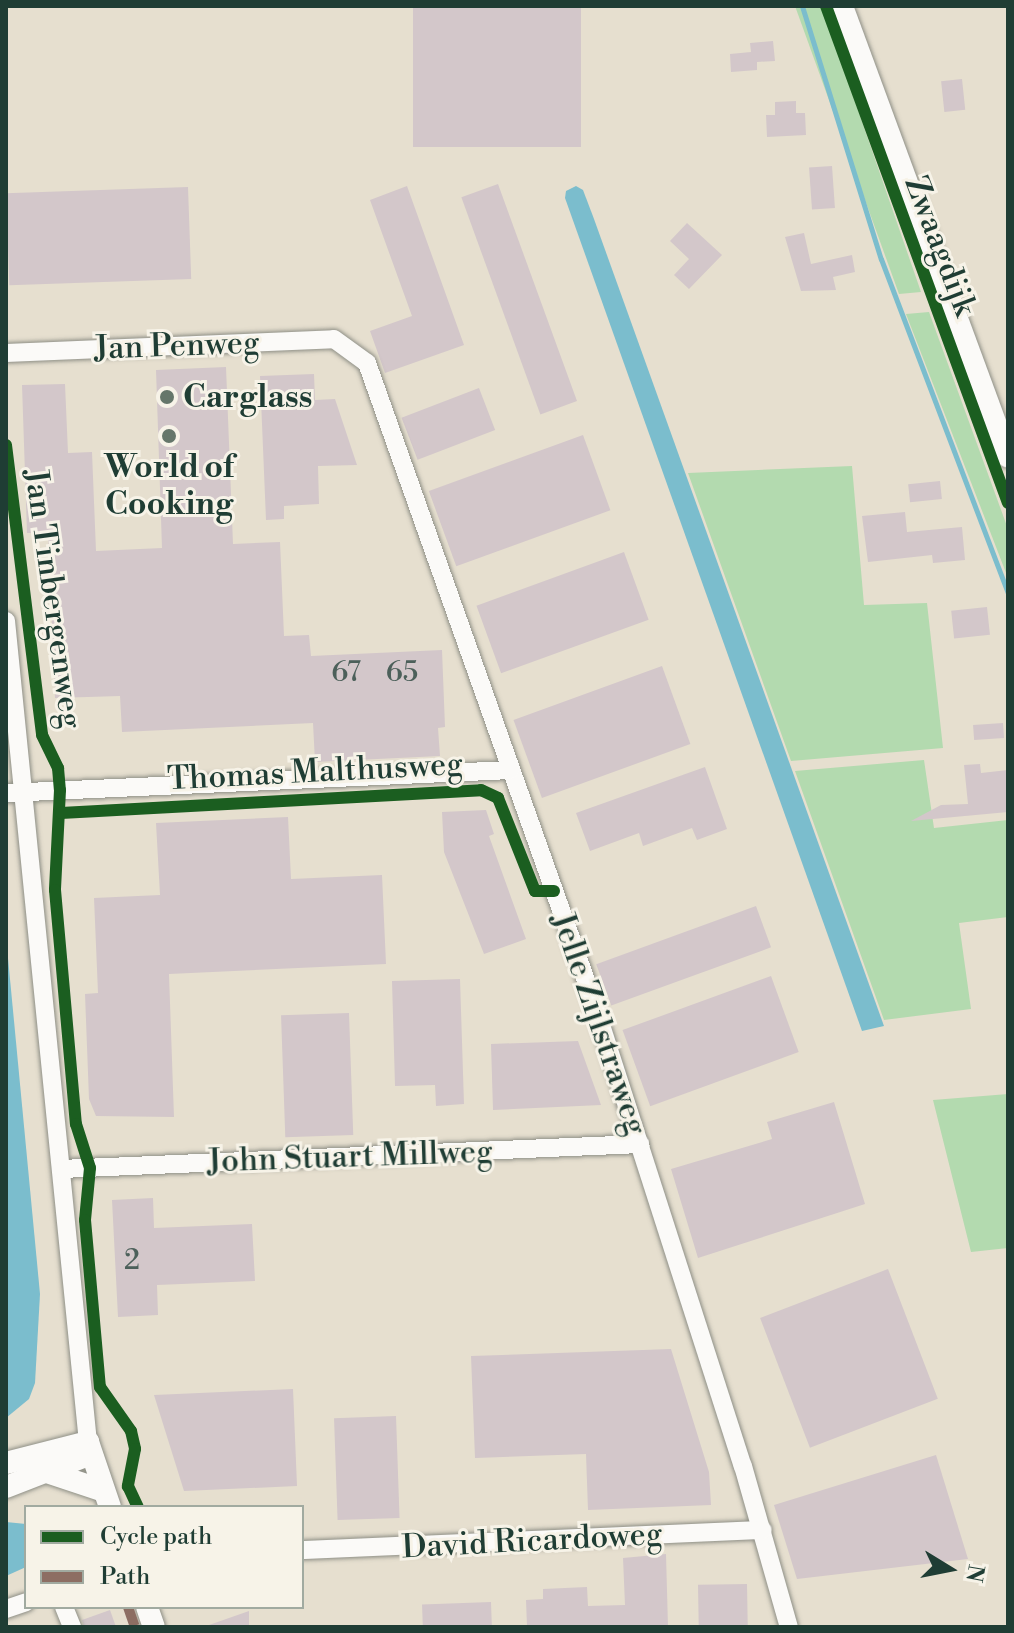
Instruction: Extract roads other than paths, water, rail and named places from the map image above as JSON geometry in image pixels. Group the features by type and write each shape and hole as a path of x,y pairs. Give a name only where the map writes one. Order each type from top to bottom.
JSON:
{"street":[{"name":"Zwaagdijk","path":"842,6 1008,456"},
{"name":"Jan Penweg","path":"6,353 334,339 347,344"},
{"name":"Jelle Zijlstraweg","path":"347,344 367,363 640,1144 763,1530 789,1627"},
{"name":"Jan Tinbergenweg","path":"6,621 26,792 90,1448 107,1499"},
{"name":"Thomas Malthusweg","path":"6,793 510,770"},
{"name":"John Stuart Millweg","path":"61,1169 640,1144"},
{"path":"6,1463 90,1448"},
{"path":"6,1487 50,1473 90,1448"},
{"name":"Jan Tinbergenweg","path":"50,1473 107,1499"},
{"name":"David Ricardoweg","path":"304,1550 763,1530"}],"water":[{"path":"576,186 583,190 594,219 884,1026 862,1031 565,198 566,191"},
{"path":"6,937 40,1294 35,1383 29,1399 6,1418"},
{"path":"6,1522 24,1524 24,1568 6,1576"}],"waterway":[{"path":"802,6 881,259 1008,593"}],"place":[{"name":"Carglass","path":"167,397"},
{"name":"World of Cooking","path":"169,436"}]}
